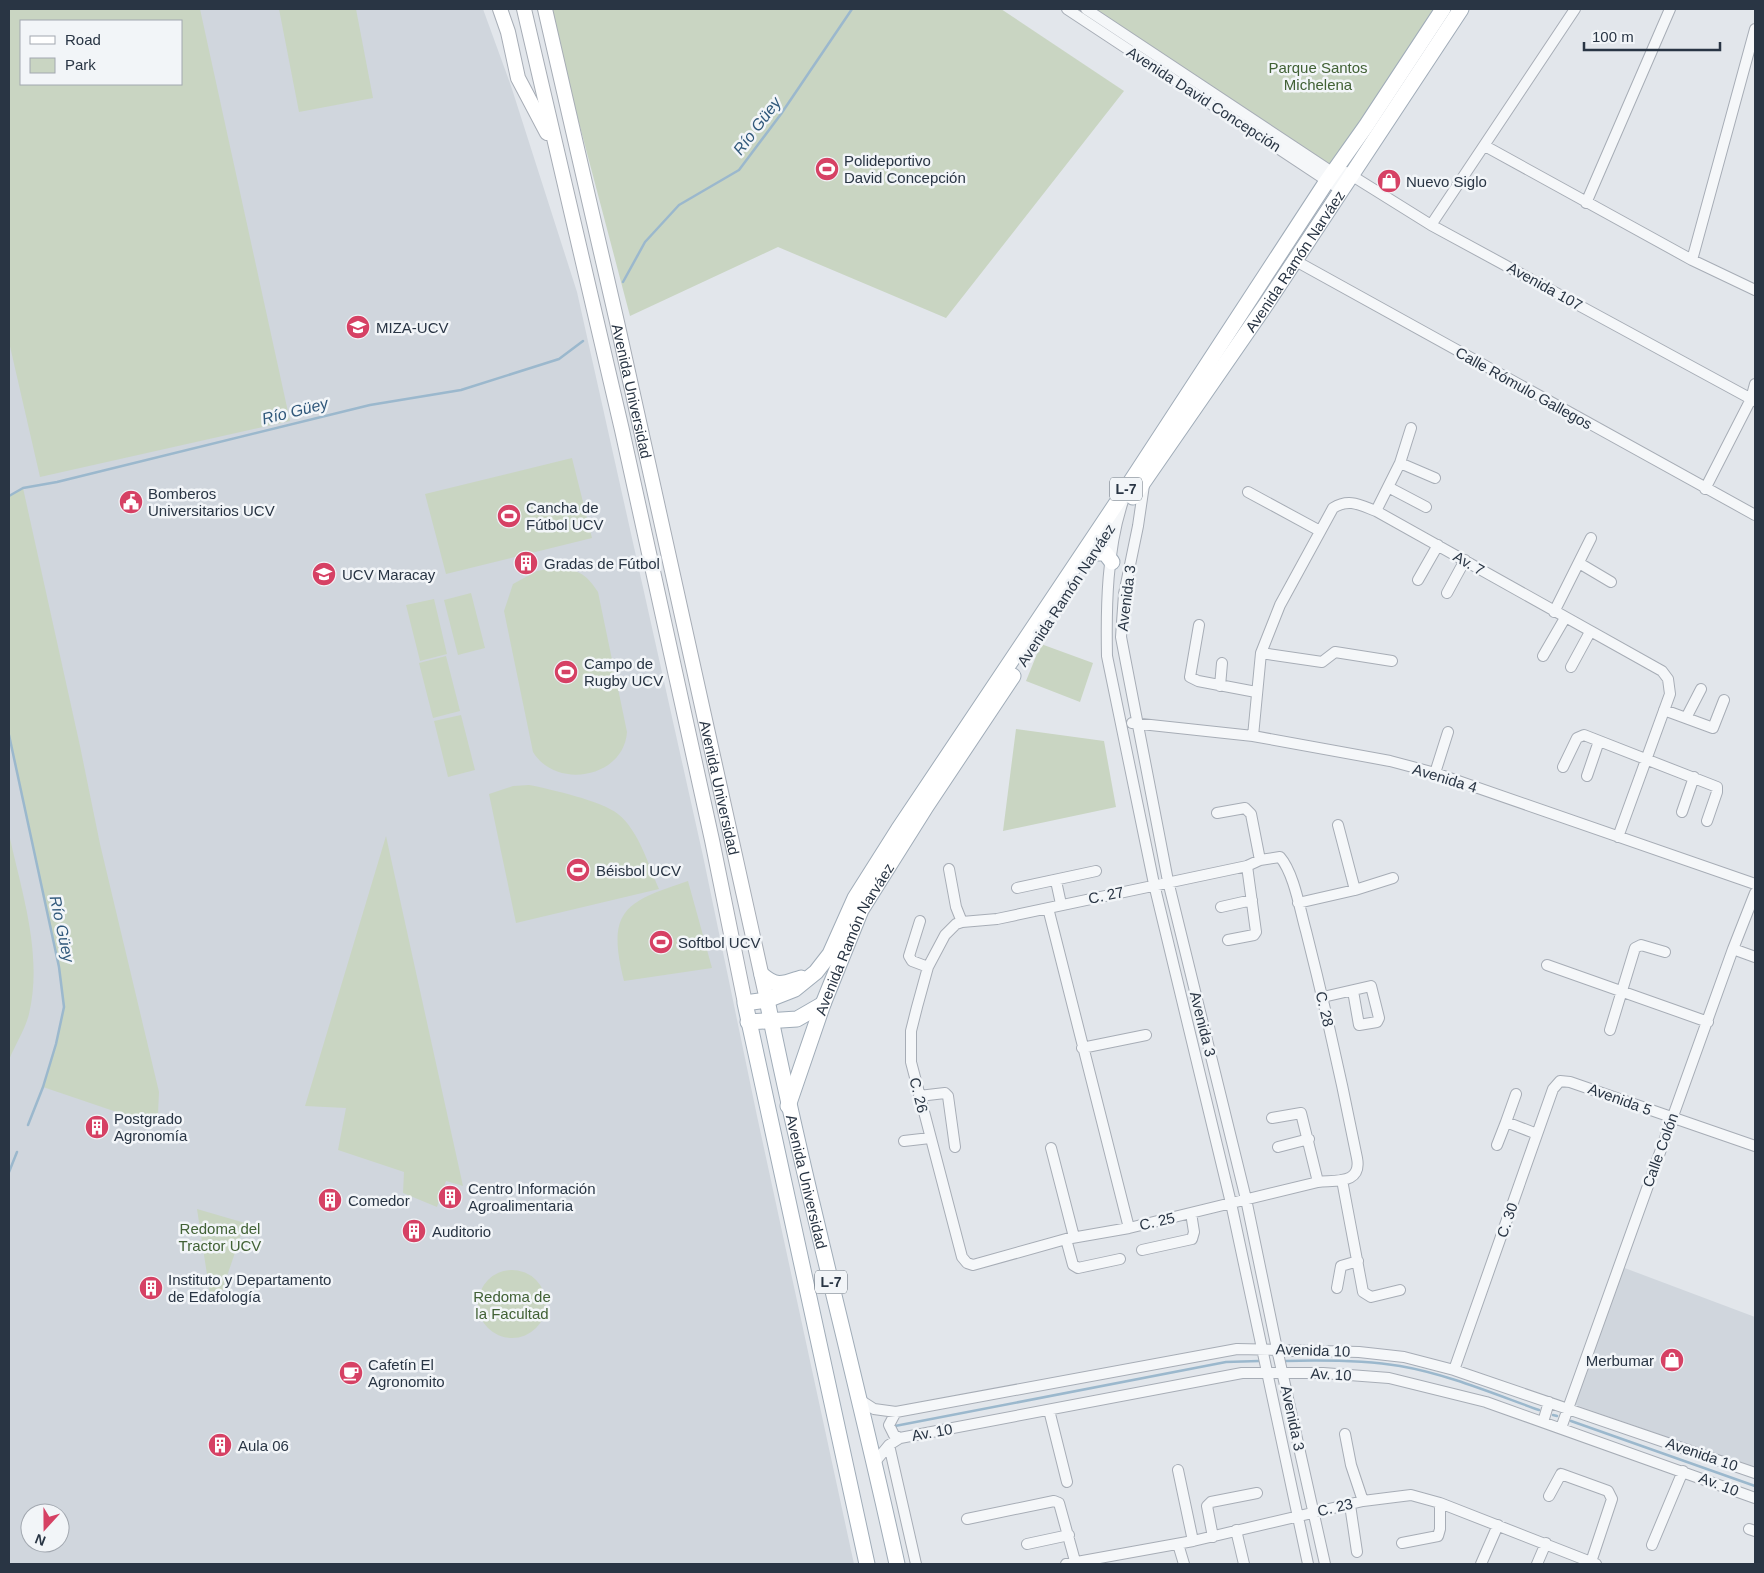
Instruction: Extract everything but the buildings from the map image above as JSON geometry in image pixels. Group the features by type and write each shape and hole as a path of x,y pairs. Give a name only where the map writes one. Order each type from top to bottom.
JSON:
{"main road":[{"name":"Avenida Ramón Narváez","path":"745,1003 767,1000 794,989 816,972 830,954 855,898 898,830 1128,486 1332,173 1443,9"},
{"name":"Avenida Ramón Narváez","path":"748,1022 796,1019 823,1004 861,910 927,805 1094,553 1346,183 1460,9"},
{"path":"1094,553 1105,553 1112,562"},
{"path":"762,975 772,984 784,984 816,972"},
{"name":"Avenida Universidad","path":"767,1000 788,1106 875,1462 897,1564"},
{"name":"Avenida Universidad","path":"745,1003 867,1564"},
{"path":"788,1106 823,1004"}],"street":[{"path":"500,9 508,32 518,78 554,144"},
{"name":"Avenida Universidad","path":"524,9 622,430 710,831 745,1003"},
{"name":"Avenida Universidad","path":"545,9 641,427 767,1000"},
{"name":"Avenida David Concepción","path":"1067,9 1140,51 1253,126 1346,183"},
{"name":"Avenida David Concepción","path":"1086,9 1140,51"},
{"path":"1431,225 1575,9"},
{"path":"1586,203 1670,9"},
{"path":"1692,260 1755,29"},
{"path":"1485,146 1692,260 1755,290"},
{"name":"Avenida 107","path":"1332,173 1346,183 1431,225 1753,400"},
{"name":"Calle Rómulo Gallegos","path":"1294,260 1705,489 1755,514"},
{"path":"1705,489 1753,400 1755,384"},
{"path":"622,430 641,427"},
{"path":"1376,511 1400,462 1411,428"},
{"path":"1400,462 1435,478"},
{"name":"Avenida 3","path":"1144,480 1138,526 1124,594 1122,637 1168,881 1246,1199 1276,1349 1325,1564"},
{"name":"Avenida 3","path":"1128,486 1117,519 1107,624 1107,656 1154,884 1231,1203 1260,1348 1308,1564"},
{"path":"1388,487 1426,507"},
{"path":"1248,492 1320,532"},
{"name":"Av. 7","path":"1253,736 1256,692 1262,653 1280,605 1334,508 1342,502 1353,503 1376,511 1662,671 1668,679 1670,694 1618,837"},
{"path":"1554,612 1591,538"},
{"path":"1418,580 1438,545"},
{"path":"1447,593 1465,560"},
{"path":"1578,563 1611,582"},
{"path":"1543,656 1565,618"},
{"path":"1199,625 1190,677 1193,680 1256,692"},
{"path":"1571,667 1590,632"},
{"path":"1262,653 1322,662 1335,652 1392,661"},
{"path":"1220,686 1222,663"},
{"path":"1686,718 1702,689"},
{"path":"1664,710 1712,728 1724,700"},
{"name":"Avenida 4","path":"1122,724 1137,723 1253,736 1390,761 1435,773 1755,884"},
{"path":"1435,773 1448,732"},
{"path":"1563,767 1580,736 1598,741 1717,787 1718,792 1707,821"},
{"path":"1587,776 1598,741"},
{"path":"1682,812 1694,777"},
{"path":"1217,813 1245,808 1252,814 1260,860"},
{"path":"1338,825 1355,890"},
{"name":"C. 28","path":"1271,858 1280,856 1286,863 1298,903 1323,997 1359,1168 1356,1175"},
{"name":"C. 27","path":"962,922 997,919 1168,881 1247,866 1260,860 1271,858"},
{"path":"1228,940 1254,935 1256,932 1247,866"},
{"path":"949,869 956,907 962,922"},
{"path":"1017,888 1056,881 1096,870"},
{"path":"1298,903 1355,890 1393,878"},
{"path":"1056,881 1061,904"},
{"name":"Calle Colón","path":"1561,1428 1733,949 1755,893"},
{"path":"1221,907 1252,900"},
{"path":"1048,908 1129,1228"},
{"path":"920,921 909,956 912,961 928,967"},
{"name":"C. 26","path":"962,922 956,924 945,935 928,967 911,1031 911,1062 962,1256"},
{"path":"1610,1030 1635,948 1641,945 1664,952"},
{"path":"1733,949 1755,957"},
{"path":"1547,965 1708,1022"},
{"path":"1323,997 1353,991"},
{"path":"1082,1048 1146,1036"},
{"name":"C. 30","path":"1454,1370 1553,1089 1560,1081 1570,1082"},
{"name":"Avenida 5","path":"1570,1082 1755,1146"},
{"path":"919,1096 945,1093 948,1096 955,1146"},
{"path":"1497,1145 1516,1094"},
{"path":"1272,1118 1301,1113 1309,1139 1318,1182"},
{"path":"1506,1122 1537,1134"},
{"path":"904,1141 930,1138"},
{"path":"1278,1147 1309,1139"},
{"path":"1051,1148 1070,1238 1073,1265 1078,1268 1120,1259"},
{"name":"C. 25","path":"962,1256 973,1265 1070,1238 1129,1228 1318,1182 1342,1180 1356,1175"},
{"path":"1342,1180 1363,1292 1366,1296 1371,1296 1400,1290"},
{"path":"1142,1250 1192,1239 1194,1232 1191,1213"},
{"path":"1337,1288 1342,1266 1358,1262"},
{"name":"Avenida 10","path":"860,1400 874,1409 896,1412 1237,1349 1260,1348 1359,1352 1404,1357 1454,1370 1755,1473"},
{"name":"Av. 10","path":"875,1462 889,1445 900,1438 1242,1373 1323,1373 1389,1378 1486,1402 1755,1498"},
{"path":"1543,1422 1549,1402"},
{"path":"1050,1410 1067,1482"},
{"path":"896,1412 889,1425 894,1435 900,1438"},
{"path":"1346,1434 1351,1465 1363,1501"},
{"path":"889,1445 916,1564"},
{"path":"1178,1470 1194,1541"},
{"path":"1652,1545 1683,1471"},
{"path":"1549,1496 1560,1474 1608,1491 1611,1495 1612,1499 1593,1563"},
{"path":"1214,1537 1207,1506 1211,1502 1257,1493"},
{"name":"C. 23","path":"1071,1563 1102,1561 1214,1537 1236,1530 1363,1501 1411,1495 1498,1525 1593,1563"},
{"path":"967,1519 1054,1502 1058,1503 1069,1535 1071,1563"},
{"path":"1350,1504 1357,1552"},
{"path":"1402,1543 1438,1536 1440,1529 1440,1504"},
{"path":"1481,1564 1498,1525"},
{"path":"1236,1530 1244,1564"},
{"path":"1027,1544 1069,1535"},
{"path":"1178,1544 1184,1564"},
{"path":"1537,1564 1546,1544"}],"shaded area":[{"name":"UCV Maracay","path":"9,9 483,9 511,86 577,292 703,856 854,1564 9,1564"},
{"name":"Merbumar","path":"1622,1267 1755,1317 1755,1468 1573,1404"}],"green space":[{"path":"9,9 200,9 290,421 40,477 9,342"},
{"path":"279,9 356,9 373,98 299,112"},
{"name":"Polideportivo David Concepción","path":"549,9 1001,9 1124,91 946,318 778,247 630,316"},
{"name":"Parque Santos Michelena","path":"1095,9 1441,9 1337,169"},
{"name":"Cancha de Fútbol UCV","path":"572,458 592,538 446,574 425,494"},
{"path":"23,488 100,844 159,1092 158,1114 149,1123 43,1087 56,1044 64,1007 59,967 9,735 9,496"},
{"name":"Campo de Rugby UCV","path":"553,568 568,569 580,573 589,580 598,592 627,732 623,748 614,760 602,769 588,774 572,774 557,771 544,764 533,752 504,611 513,584 537,571"},
{"path":"471,593 485,648 458,655 444,600"},
{"path":"434,599 447,654 420,661 406,605"},
{"path":"1041,644 1093,663 1080,702 1026,681"},
{"path":"446,656 460,711 433,718 419,663"},
{"path":"461,715 475,770 448,777 434,721"},
{"path":"1016,729 1104,741 1116,807 1003,831"},
{"name":"Béisbol UCV","path":"529,785 588,800 618,814 632,829 659,889 516,923 489,794 513,786"},
{"path":"9,834 25,902 34,969 33,992 29,1014 9,1060"},
{"path":"386,836 463,1186 446,1181 437,1207 403,1193 404,1172 338,1150 346,1108 305,1106"},
{"name":"Softbol UCV","path":"688,881 712,968 624,981 619,957 618,938 620,924 626,912 635,903 649,896"},
{"name":"Redoma del Tractor UCV","path":"197,1209 245,1223 221,1294 210,1294"},
{"name":"Redoma de la Facultad","path":"505,1270 519,1270 531,1275 541,1285 546,1297 546,1311 541,1323 531,1333 519,1338 505,1338 493,1333 483,1323 478,1311 478,1297 483,1285 493,1275"}],"waterway":[{"name":"Río Güey","path":"623,282 645,242 679,205 739,170 781,114 852,9"},
{"name":"Río Güey","path":"9,496 23,488 57,482 370,405 461,390 559,359 583,341"},
{"name":"Río Güey","path":"9,735 59,967 64,1007 56,1044 43,1087 28,1125"},
{"path":"9,1172 17,1152"},
{"path":"895,1426 1226,1362 1259,1361"},
{"path":"1285,1361 1342,1361 1400,1366 1453,1379 1539,1410"},
{"path":"1553,1415 1557,1416"},
{"path":"1571,1421 1755,1486"}],"place":[{"name":"Polideportivo David Concepción","path":"827,169"},
{"name":"Nuevo Siglo","path":"1389,181"},
{"name":"MIZA-UCV","path":"358,327"},
{"name":"Bomberos Universitarios UCV","path":"131,502"},
{"name":"Cancha de Fútbol UCV","path":"509,516"},
{"name":"Gradas de Fútbol","path":"526,563"},
{"name":"UCV Maracay","path":"324,574"},
{"name":"Campo de Rugby UCV","path":"566,672"},
{"name":"Béisbol UCV","path":"578,870"},
{"name":"Softbol UCV","path":"661,942"},
{"name":"Postgrado Agronomía","path":"97,1127"},
{"name":"Centro Información Agroalimentaria","path":"450,1197"},
{"name":"Comedor","path":"330,1200"},
{"name":"Auditorio","path":"414,1231"},
{"name":"Instituto y Departamento de Edafología","path":"151,1288"},
{"name":"Merbumar","path":"1672,1360"},
{"name":"Cafetín El Agronomito","path":"351,1373"},
{"name":"Aula 06","path":"220,1445"}]}
